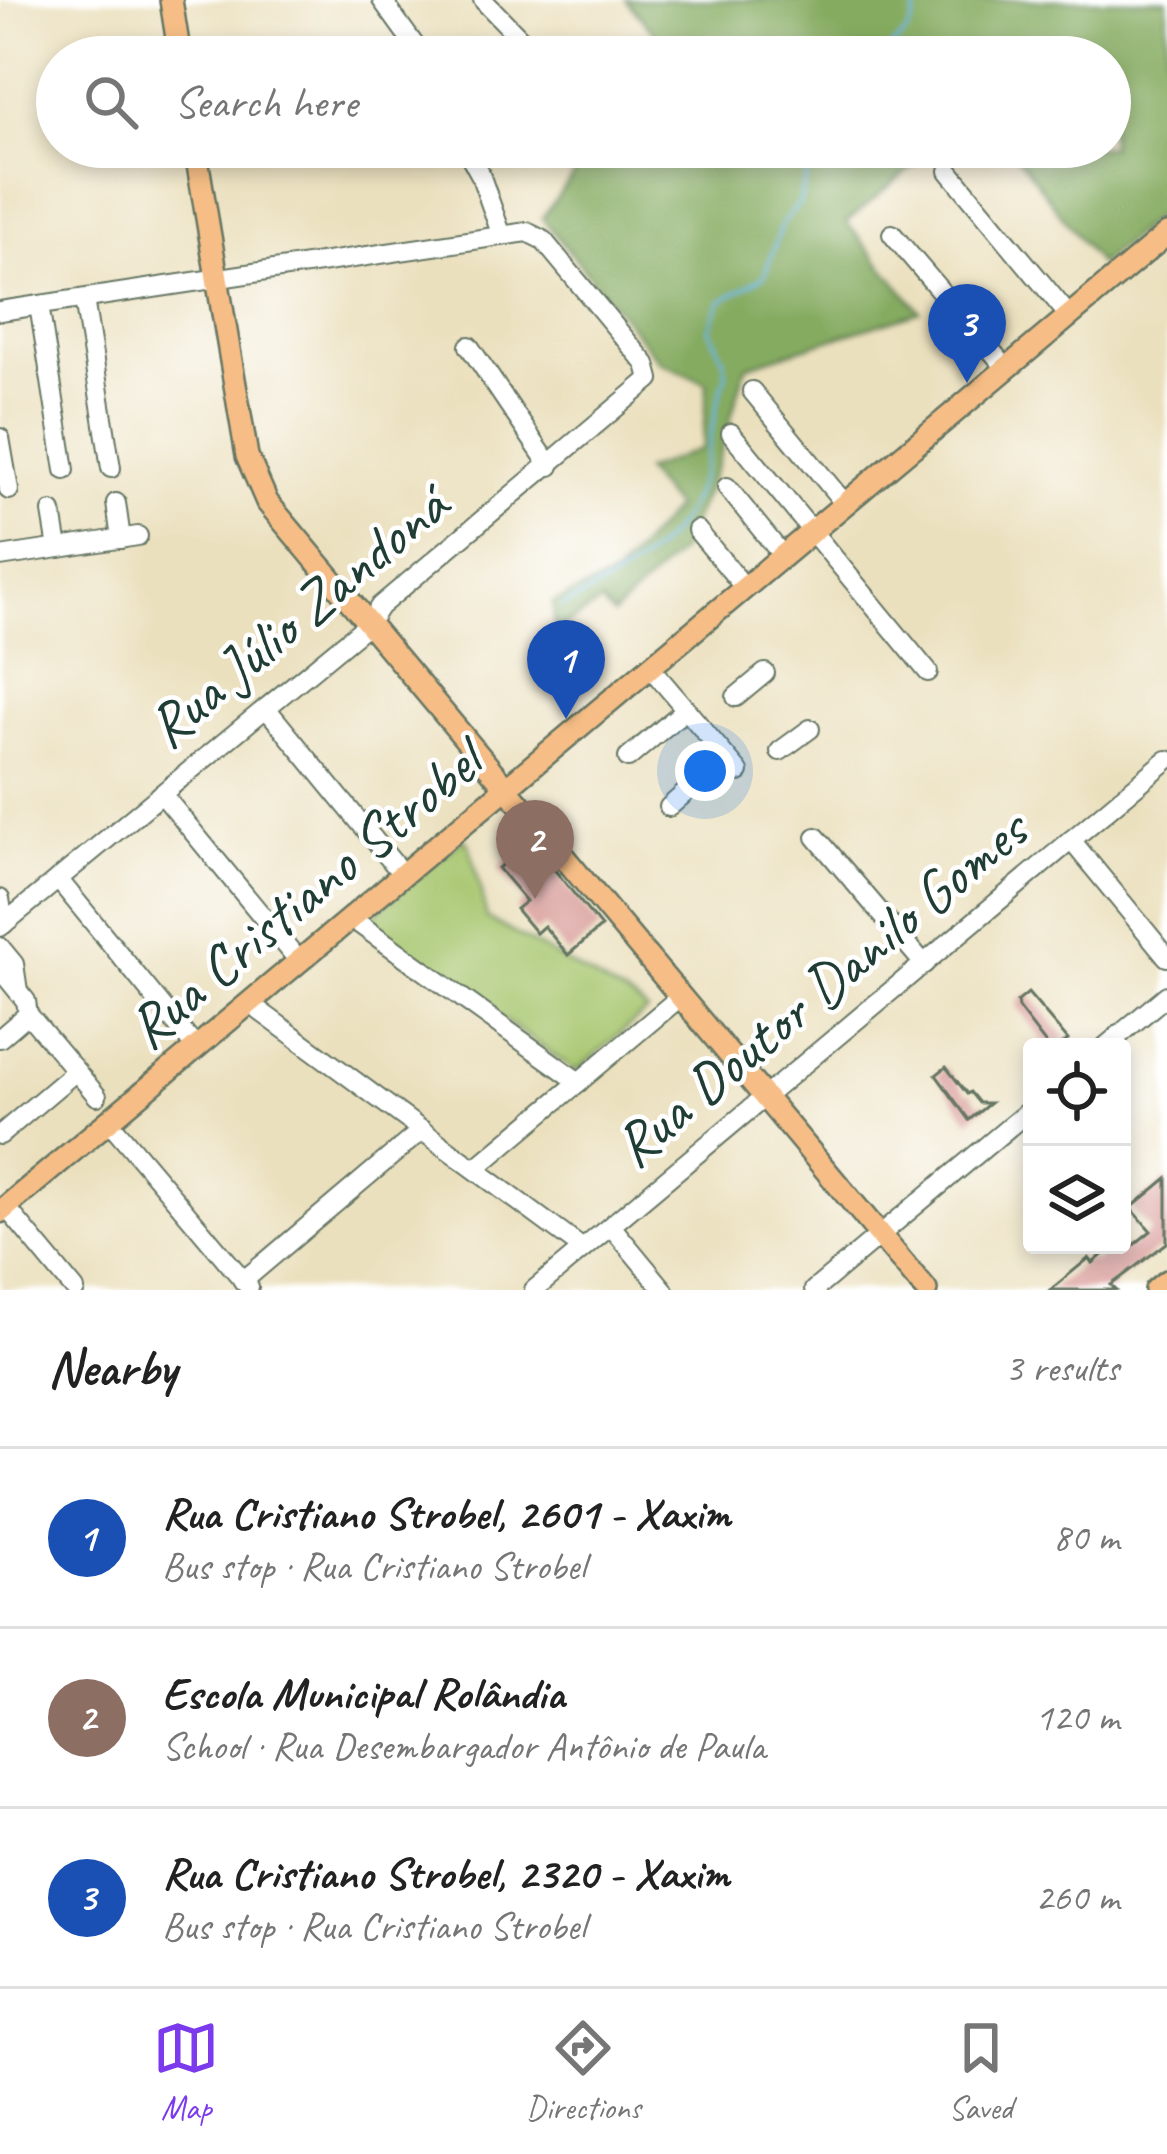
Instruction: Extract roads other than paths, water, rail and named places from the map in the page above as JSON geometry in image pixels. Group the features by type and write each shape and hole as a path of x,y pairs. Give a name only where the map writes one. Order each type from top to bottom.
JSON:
{"main road":[{"path":"171,0 177,36"},
{"path":"199,168 251,472 276,514 926,1290"},
{"name":"Rua Cristiano Strobel","path":"3,1210 1167,235"},
{"path":"1156,1290 1167,1281"}],"street":[{"path":"382,0 408,36"},
{"path":"483,0 502,8 523,36"},
{"path":"0,311 502,236 476,168"},
{"path":"949,171 1069,316"},
{"name":"Rua Júlio Zandoná","path":"2,926 368,624 380,606 645,387 650,374 646,364 539,236 527,232 502,236"},
{"path":"892,233 1007,369"},
{"path":"84,298 111,468"},
{"path":"39,305 65,470"},
{"path":"469,346 550,466"},
{"path":"752,391 844,504"},
{"path":"731,433 928,672"},
{"path":"0,438 9,490"},
{"path":"727,487 783,556"},
{"path":"0,557 130,538 116,503"},
{"path":"52,512 58,548"},
{"path":"697,530 745,587"},
{"path":"650,667 733,764 669,807"},
{"path":"736,697 765,673"},
{"path":"266,708 403,874"},
{"path":"628,758 686,709"},
{"path":"780,751 810,728"},
{"name":"Rua Doutor Danilo Gomes","path":"535,1290 1167,760"},
{"path":"162,794 299,961"},
{"path":"816,837 924,964"},
{"path":"1071,840 1167,957"},
{"path":"58,879 196,1048"},
{"path":"0,899 2,926"},
{"path":"351,918 579,1082"},
{"path":"0,947 14,964 18,991"},
{"path":"0,969 26,1001 28,1014 97,1096"},
{"path":"1116,1038 1167,995"},
{"path":"475,1169 680,997"},
{"path":"249,1003 583,1249"},
{"path":"0,1038 28,1014"},
{"path":"0,1135 76,1071"},
{"path":"814,1290 1023,1116"},
{"path":"109,1121 247,1285 422,1130"},
{"path":"3,1210 75,1290"},
{"path":"611,1226 664,1290"}],"waterway":[{"path":"904,36 916,0"},
{"path":"563,606 631,568 668,537 683,517 704,467 726,376 724,359 709,329 720,302 764,276 783,222 799,204 808,168"}],"place":[{"name":"Rua Cristiano Strobel, 2320 - Xaxim","path":"967,383"},
{"name":"Rua Cristiano Strobel, 2601 - Xaxim","path":"566,719"},
{"name":"Escola Municipal Rolândia","path":"535,899"}]}
